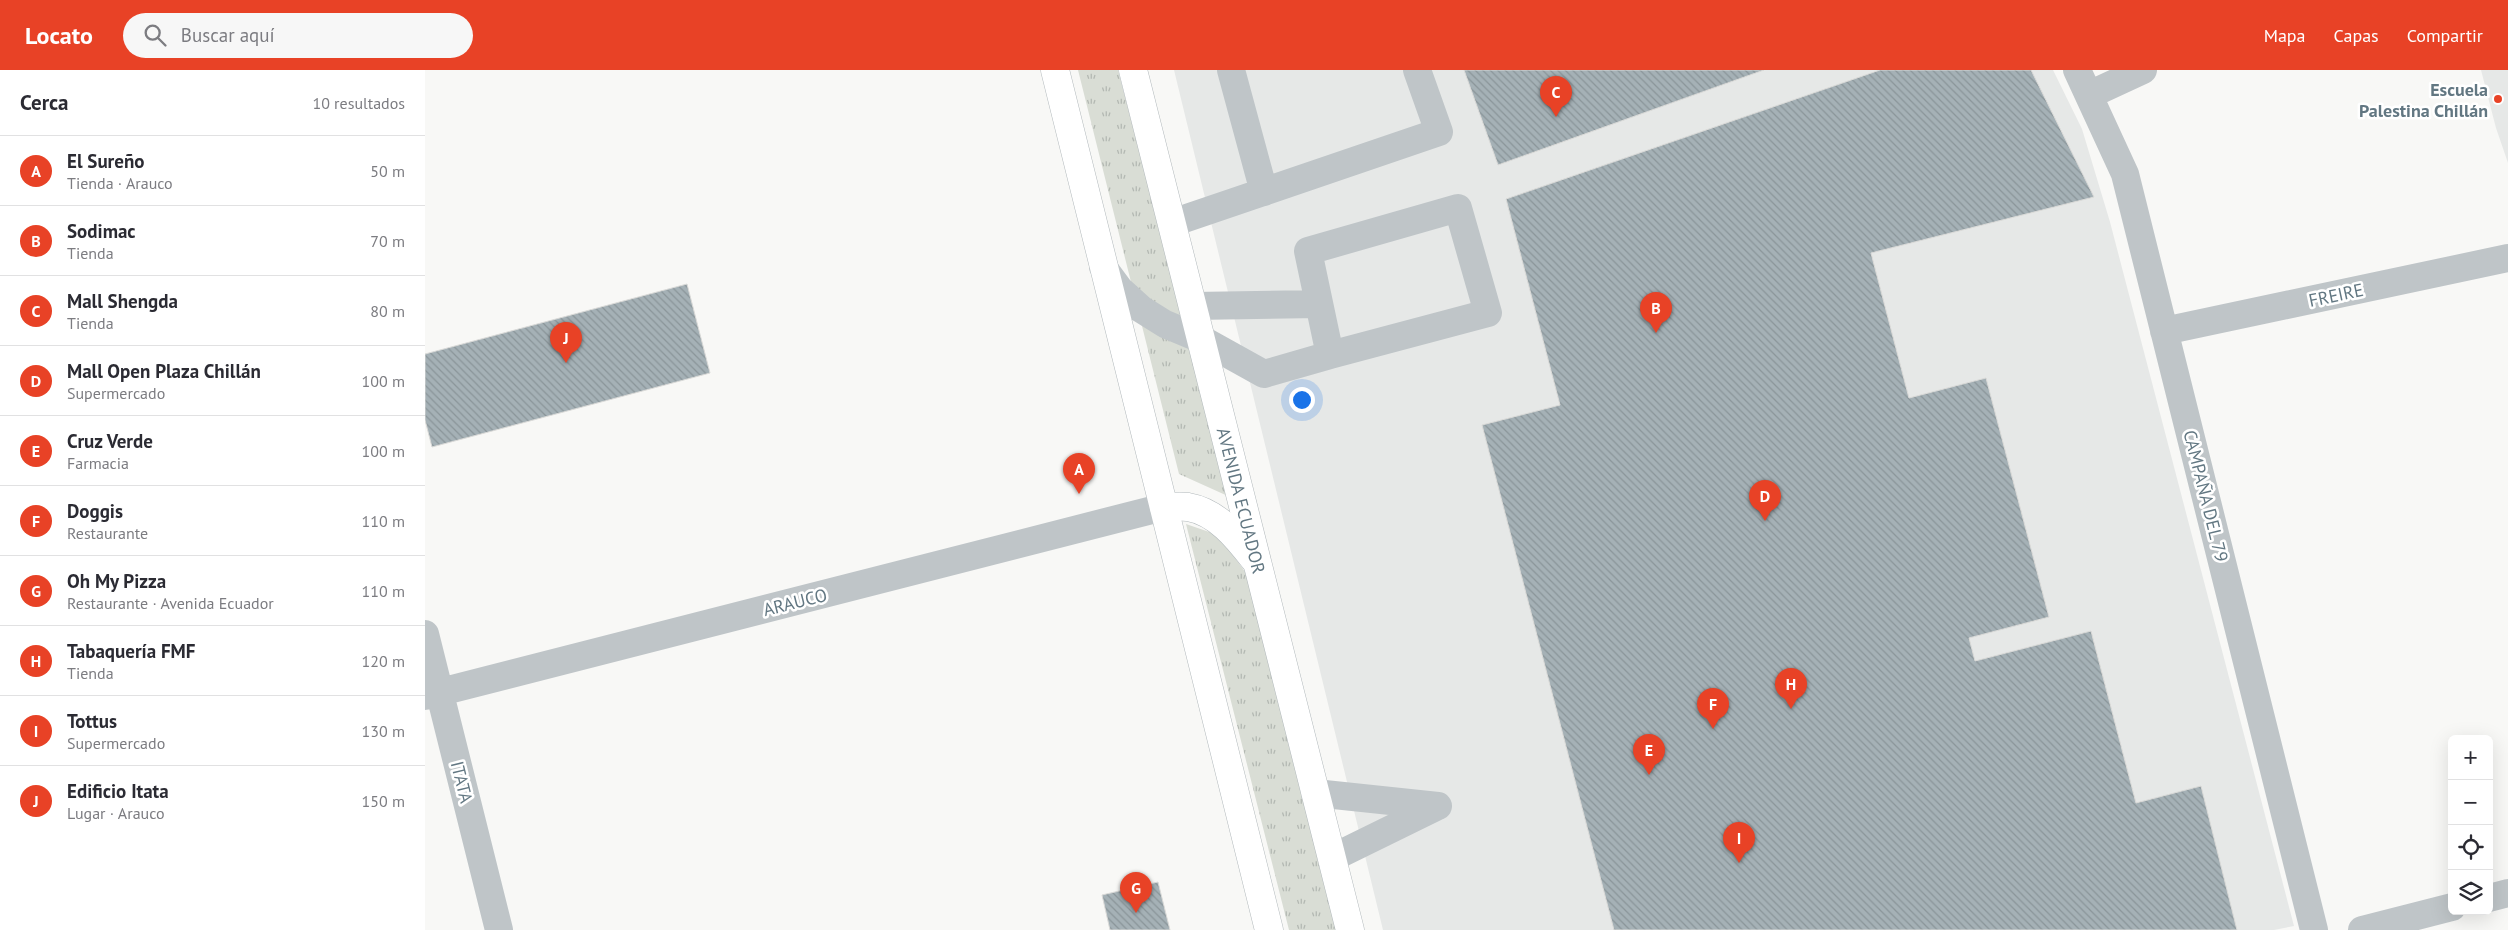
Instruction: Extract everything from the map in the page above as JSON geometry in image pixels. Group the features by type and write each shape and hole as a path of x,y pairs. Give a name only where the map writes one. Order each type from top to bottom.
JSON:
{"main road":[{"path":"1055,70 1269,930"},
{"name":"AVENIDA ECUADOR","path":"1133,70 1350,930"},
{"path":"1164,508 1187,507 1207,514 1238,538 1258,564"}],"street":[{"path":"1231,70 1264,192"},
{"path":"1172,223 1439,132 1417,70"},
{"name":"CAMPAÑA DEL 79","path":"2077,70 2125,174 2314,930"},
{"path":"2089,95 2143,70"},
{"path":"1103,267 1120,290 1141,309 1165,324 1201,339 1264,374 1488,313 1458,208 1308,250 1330,355"},
{"name":"FREIRE","path":"2164,331 2508,258"},
{"path":"1193,306 1319,304"},
{"name":"ARAUCO","path":"432,694 1164,508"},
{"name":"ITATA","path":"425,634 432,694 499,930"},
{"path":"1315,793 1438,806 1332,858"},
{"path":"2493,897 2508,893"},
{"path":"2362,930 2448,908"}],"shaded area":[{"path":"1174,70 2053,70 2082,129 2110,222 2294,926 2274,930 1383,930"},
{"name":"Escuela Palestina Chillán","path":"2481,70 2508,70 2508,163 2496,128"}],"green space":[{"path":"1078,70 1118,70 1230,497 1179,474"},
{"path":"1186,524 1218,535 1246,573 1340,930 1289,930"}],"building":[{"path":"1464,70 1764,70 1498,165"},
{"path":"1880,70 2031,70 2094,197 1871,253 1909,398 1986,378 2049,617 1969,638 1975,661 2091,631 2136,803 2201,786 2237,930 1614,930 1482,425 1560,405 1506,199"},
{"path":"687,284 710,373 432,447 425,420 425,354"},
{"path":"1158,882 1170,930 1110,930 1102,895"}],"place":[{"name":"Escuela Palestina Chillán","path":"2498,99"},
{"name":"Mall Shengda","path":"1556,117"},
{"name":"Sodimac","path":"1656,333"},
{"name":"Edificio Itata","path":"566,363"},
{"name":"El Sureño","path":"1079,494"},
{"name":"Mall Open Plaza Chillán","path":"1765,521"},
{"name":"Tabaquería FMF","path":"1791,709"},
{"name":"Doggis","path":"1713,729"},
{"name":"Cruz Verde","path":"1649,775"},
{"name":"Tottus","path":"1739,863"},
{"name":"Oh My Pizza","path":"1136,913"}]}
